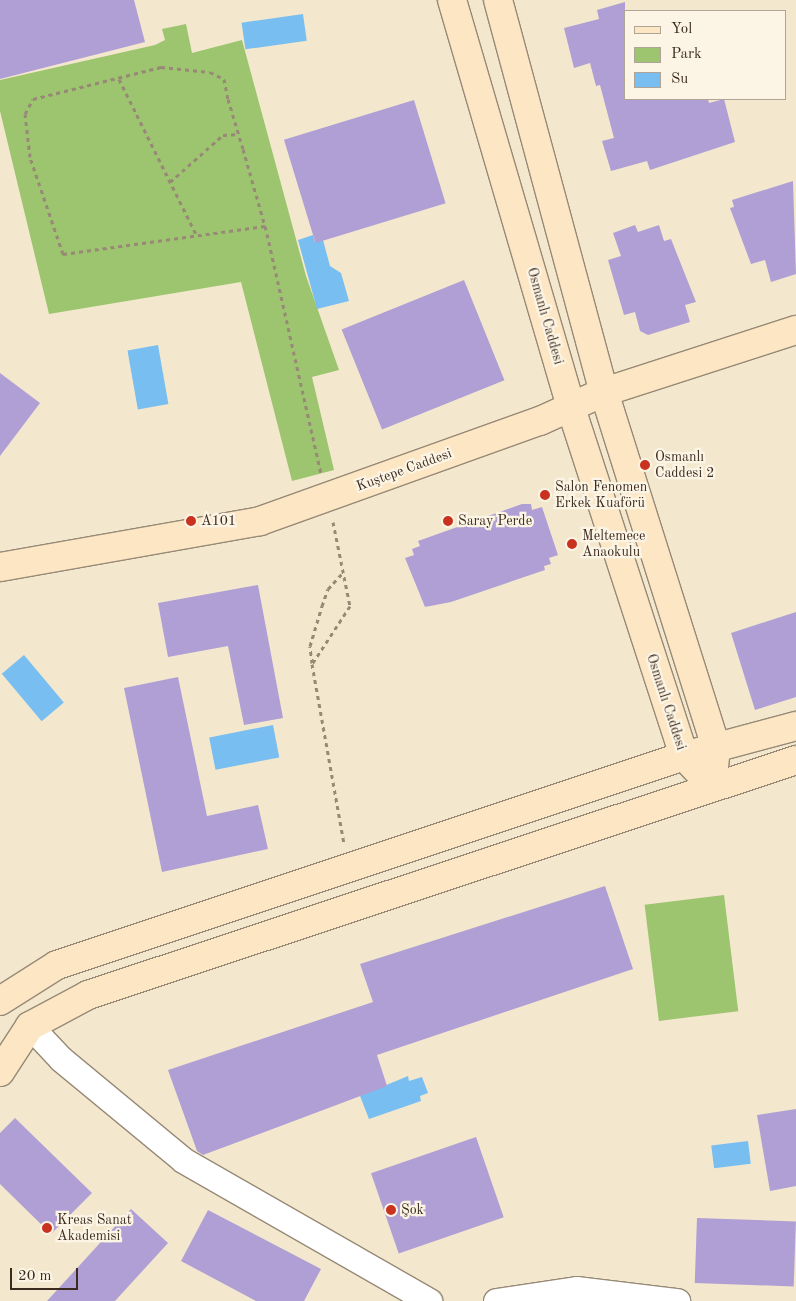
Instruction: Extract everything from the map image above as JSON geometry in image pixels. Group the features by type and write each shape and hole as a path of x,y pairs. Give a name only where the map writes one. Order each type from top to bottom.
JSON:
{"street":[{"name":"Osmanlı Caddesi","path":"452,0 572,408 684,756 712,785"},
{"path":"498,0 604,392 716,748 712,785"},
{"name":"Kuştepe Caddesi","path":"0,567 260,521 572,408 604,392 796,330"},
{"path":"429,1301 183,1160 61,1059 2,1000 58,965 684,756 796,726"},
{"path":"0,1072 30,1026 88,995 712,785 796,760"},
{"path":"496,1301 576,1289 677,1301"}],"path":[{"path":"265,226 63,254 30,157 25,114 33,99 161,67 210,72 224,79 265,226 323,480"},
{"path":"119,79 197,236"},
{"path":"170,182 223,135 238,134"},
{"path":"312,664 348,615 350,593 333,522"},
{"path":"344,572 325,597 310,646 345,847"}],"green space":[{"path":"186,24 192,53 242,40 306,276 339,370 312,377 334,470 292,481 241,282 49,314 0,111 0,80 155,45 165,40 162,29"},
{"path":"724,895 738,1011 659,1021 645,905"}],"water":[{"path":"303,14 307,41 245,49 242,23"},
{"path":"313,235 315,242 323,240 330,266 341,273 349,301 317,309 298,240"},
{"path":"158,345 168,404 138,409 127,350"},
{"path":"24,655 64,702 42,721 2,674"},
{"path":"273,725 279,757 215,770 209,737"},
{"path":"408,1076 409,1081 422,1077 428,1093 420,1096 421,1101 369,1119 360,1096"},
{"path":"748,1141 751,1164 714,1168 711,1146"}],"building":[{"path":"0,0 134,0 145,42 0,79"},
{"path":"625,2 624,100 708,100 709,103 724,100 735,142 650,170 647,161 611,171 602,141 614,138 600,85 596,86 590,63 574,68 564,28 599,19 597,10"},
{"path":"414,100 446,203 316,243 284,140"},
{"path":"793,181 796,274 771,282 765,260 751,264 730,208 734,207 732,200"},
{"path":"635,225 638,232 659,225 664,241 671,239 696,302 685,305 690,322 648,335 640,331 635,312 624,315 608,260 621,256 613,233"},
{"path":"464,280 504,380 382,430 342,329"},
{"path":"0,373 40,403 0,456"},
{"path":"522,504 531,504 532,510 542,507 558,555 549,558 551,564 544,566 545,570 451,602 425,607 405,558 414,555 412,549 420,546 418,541"},
{"path":"258,585 283,718 244,725 228,646 168,657 158,603"},
{"path":"796,612 796,697 755,710 731,633"},
{"path":"178,677 207,816 258,805 268,849 162,872 124,688"},
{"path":"605,886 633,969 377,1055 387,1086 203,1155 197,1151 168,1070 373,1002 360,964"},
{"path":"796,1109 796,1186 770,1191 757,1115"},
{"path":"15,1118 92,1193 51,1234 0,1184 0,1133"},
{"path":"476,1137 504,1217 399,1254 371,1173"},
{"path":"131,1209 168,1243 115,1301 47,1301"},
{"path":"208,1210 321,1269 304,1301 256,1301 181,1261"},
{"path":"697,1218 796,1221 794,1286 695,1283"}],"place":[{"name":"Osmanlı Caddesi 2","path":"645,465"},
{"name":"Salon Fenomen Erkek Kuaförü","path":"545,495"},
{"name":"A101","path":"191,521"},
{"name":"Saray Perde","path":"448,521"},
{"name":"Meltemece Anaokulu","path":"572,544"},
{"name":"Şok","path":"391,1210"},
{"name":"Kreas Sanat Akademisi","path":"47,1228"}]}
